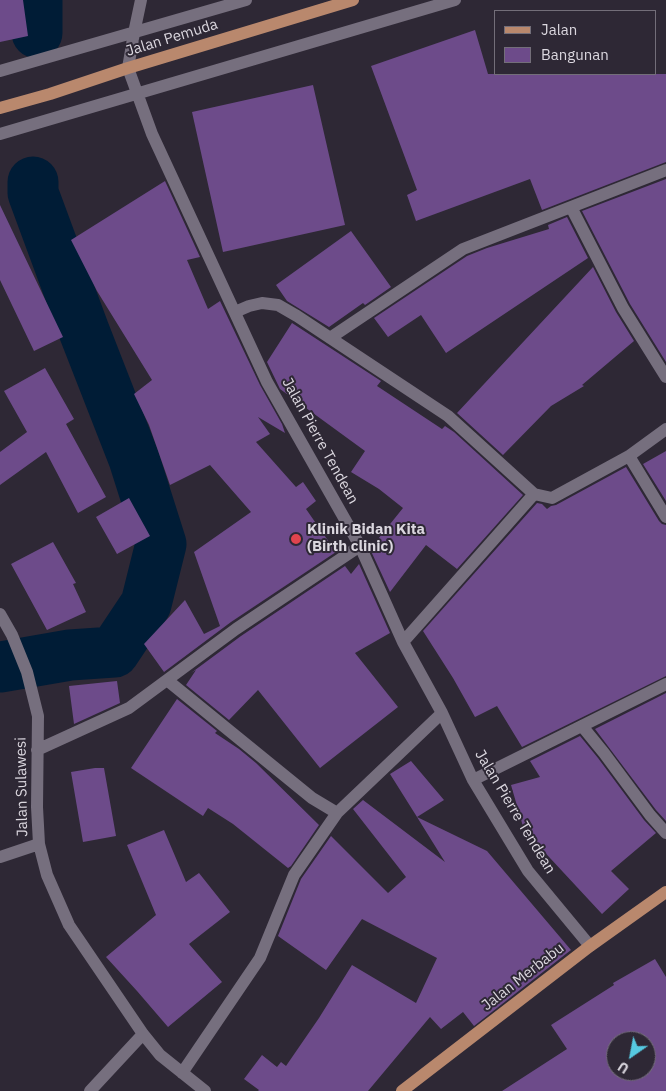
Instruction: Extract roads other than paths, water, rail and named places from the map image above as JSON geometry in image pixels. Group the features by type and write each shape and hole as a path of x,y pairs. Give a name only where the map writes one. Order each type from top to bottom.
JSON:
{"main road":[{"name":"Jalan Pemuda","path":"0,108 354,0"},
{"name":"Jalan Merbabu","path":"402,1091 590,946 666,892"}],"street":[{"path":"128,68 142,0"},
{"path":"0,71 246,0"},
{"path":"0,134 455,0"},
{"name":"Jalan Pierre Tendean","path":"128,68 152,134 267,382 360,546 403,642 442,713 473,780 528,871 590,946"},
{"path":"330,338 463,249 666,170"},
{"path":"571,207 624,308 666,377"},
{"path":"234,312 262,303 278,305 297,316 448,416 534,494 552,498 629,456 666,429"},
{"path":"629,456 666,517"},
{"path":"403,642 534,494"},
{"path":"38,750 129,708 236,629 360,546"},
{"name":"Jalan Sulawesi","path":"0,614 12,634 27,672 38,716 36,807 39,844 47,875 69,925 143,1034 160,1055 205,1091"},
{"path":"167,680 312,798 337,813"},
{"path":"473,780 666,684"},
{"path":"182,1073 260,958 294,875 337,813 442,713"},
{"path":"582,726 666,833"},
{"path":"0,857 39,844"},
{"path":"90,1091 143,1034"}],"waterway":[{"path":"37,0 37,33"},
{"path":"0,667 70,655 114,652 146,604 161,544 134,459 33,193 33,182"}],"place":[{"name":"Klinik Bidan Kita (Birth clinic)","path":"296,539"}]}
